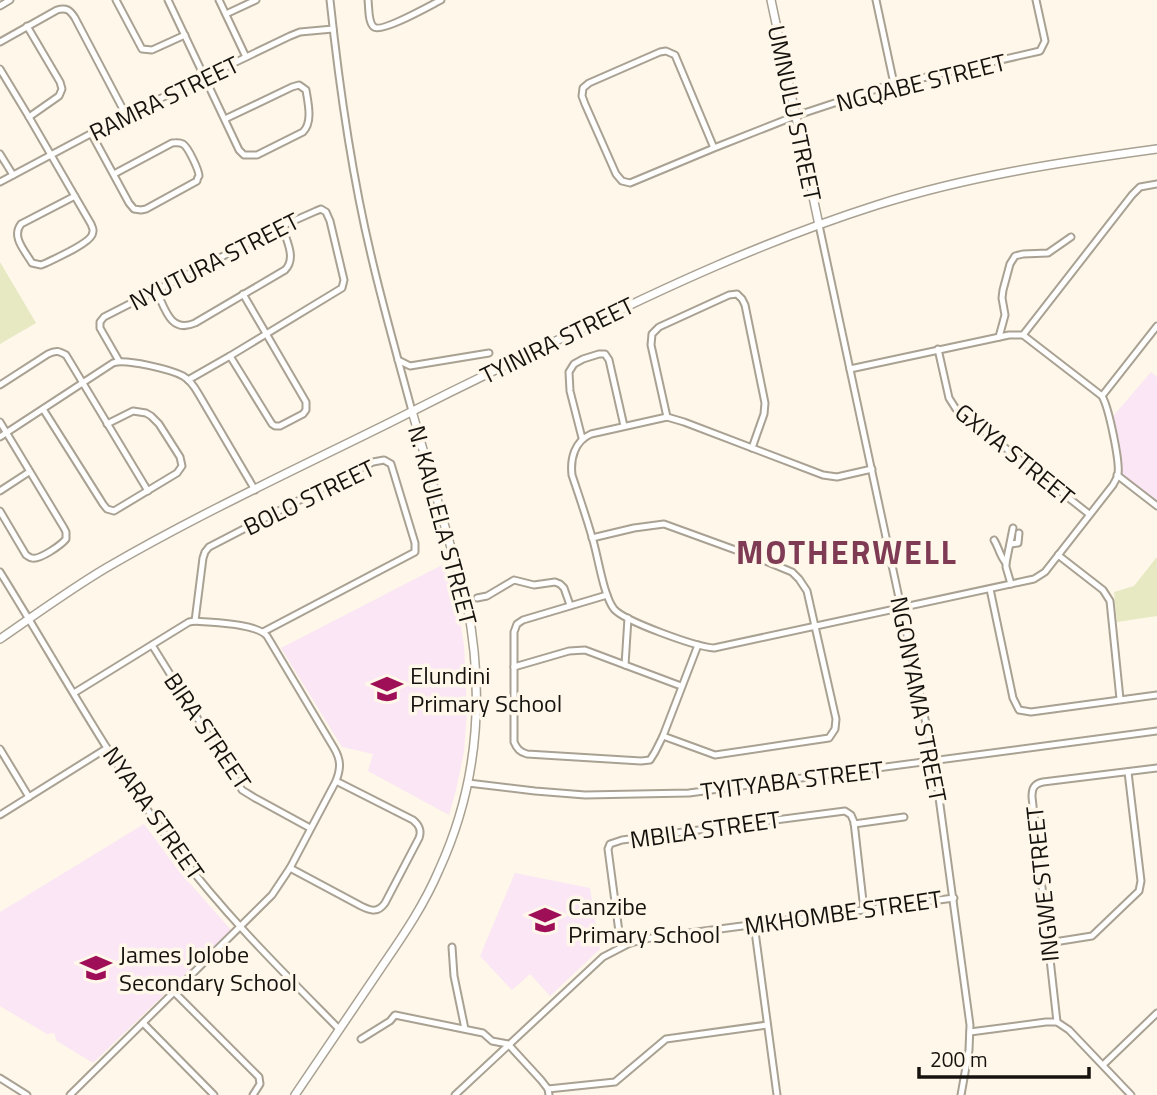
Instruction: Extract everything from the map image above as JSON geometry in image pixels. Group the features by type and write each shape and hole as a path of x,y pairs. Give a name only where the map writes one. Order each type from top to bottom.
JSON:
{"street":[{"path":"0,6 10,0"},
{"path":"116,0 142,49 152,50 185,36"},
{"path":"168,0 225,119 242,153 248,156 257,155 306,129 309,122 306,90 302,86 295,86 225,119"},
{"path":"219,0 247,57"},
{"path":"226,14 256,0"},
{"name":"N. KAULELA STREET","path":"295,1095 407,929 429,891 455,832 468,783 477,705 475,646 467,604 370,253 343,103 330,0"},
{"path":"368,0 371,23 379,29 441,0"},
{"name":"UMNULU STREET","path":"771,0 819,225"},
{"path":"876,0 894,84"},
{"name":"NGQABE STREET","path":"714,148 675,55 670,52 660,52 583,88 585,104 616,174 619,179 633,183 795,116 894,84 1036,53 1044,45 1044,36 1035,0"},
{"path":"0,42 57,10 69,10 126,115"},
{"path":"27,26 62,89 59,96 29,117"},
{"name":"RAMRA STREET","path":"0,182 126,115 300,32 333,29"},
{"path":"0,69 75,195 93,232 89,240 46,263 32,263 17,235 18,227 75,195"},
{"path":"91,133 129,203 137,210 146,209 197,181 199,175 185,146 178,143 172,143 114,174"},
{"name":"TYINIRA STREET","path":"0,639 106,569 198,518 412,411 708,269 819,225 944,186 1079,160 1157,149"},
{"path":"0,154 13,175"},
{"path":"1023,335 1132,195 1140,187 1157,184"},
{"name":"NYUTURA STREET","path":"119,361 100,328 104,317 282,226 321,209 326,212 344,285 336,293 188,380"},
{"name":"NGONYAMA STREET","path":"819,225 934,761 970,1032 961,1095"},
{"path":"156,290 177,325 183,327 201,320 289,266 291,255 282,226"},
{"path":"999,337 1005,315 1003,290 1015,256 1048,253 1071,237"},
{"path":"230,356 272,424 280,425 303,414 306,402 243,294"},
{"path":"667,417 651,345 652,334 659,327 705,305 729,295 737,295 743,299 745,305 765,403 752,448"},
{"path":"1102,396 1157,326"},
{"path":"850,369 1009,335 1023,335 1102,396 1110,420 1118,475 1113,485 1040,576 714,648 698,645 628,618 615,610 607,595 572,475 571,466 582,438 667,417 829,476 837,477 872,469"},
{"name":"GXIYA STREET","path":"938,349 949,398 956,409 1089,514"},
{"path":"0,385 28,365 57,351 66,355 148,491"},
{"path":"398,360 410,366 489,354"},
{"path":"582,438 570,391 569,372 574,364 599,354 605,354 609,360 624,426"},
{"path":"0,437 119,361 134,362 178,374 188,380 255,490"},
{"path":"43,409 107,509 111,511 119,509 181,470 180,457 159,424 146,413 133,411 107,424"},
{"path":"0,422 66,532 66,539 37,558 31,558 26,555 0,511"},
{"name":"BOLO STREET","path":"195,621 203,558 209,547 373,463 384,460 391,464 415,543 415,552 263,632"},
{"path":"0,491 29,472"},
{"path":"1118,475 1157,506"},
{"path":"592,538 664,524 792,572 807,591 836,719 835,729 829,738 715,755 663,736"},
{"path":"1011,584 1006,563 1013,528"},
{"path":"1011,544 1017,543 1019,533"},
{"path":"994,540 1002,560 1006,563"},
{"path":"1058,555 1103,590 1110,601 1120,699"},
{"name":"NYARA STREET","path":"0,572 107,748 172,845 240,927 340,1029"},
{"path":"477,598 488,596 514,580 534,585 555,582 564,587 570,606"},
{"path":"990,589 1013,698 1019,710 1031,712 1157,695"},
{"path":"607,595 517,624 514,632 514,742 522,753 646,761 652,758 698,645"},
{"path":"625,665 628,618"},
{"path":"70,1095 272,895 290,868 336,780 340,766 338,754 263,632 245,627 195,621 74,694"},
{"name":"BIRA STREET","path":"152,645 242,790 310,828"},
{"path":"514,667 585,650 681,686"},
{"name":"TYITYABA STREET","path":"468,783 585,795 662,795 738,788 1157,731"},
{"path":"0,815 107,748"},
{"path":"0,749 29,797"},
{"name":"INGWE STREET","path":"1057,1022 1033,789 1035,785 1043,782 1157,768"},
{"path":"1048,943 1092,936 1139,891 1141,881 1128,772"},
{"path":"290,868 368,910 376,910 385,903 419,838 419,827 413,820 336,780"},
{"name":"MBILA STREET","path":"621,947 608,849 613,842 840,811 851,815 854,824 904,817"},
{"path":"854,824 864,910"},
{"name":"MKHOMBE STREET","path":"455,1095 603,957 621,947 644,939 954,898"},
{"path":"754,925 777,1095"},
{"path":"452,947 454,976 465,1029"},
{"path":"174,992 259,1077 260,1084 253,1095"},
{"path":"1103,1065 1157,1013"},
{"path":"360,1039 390,1021 395,1015 483,1033 492,1041 508,1044 541,1080 548,1092 615,1082 666,1039 767,1025"},
{"path":"970,1032 1057,1022 1069,1030 1132,1095"},
{"path":"143,1023 215,1095"},
{"path":"0,1078 27,1095"}],"shaded area":[{"path":"1151,372 1157,377 1157,506 1117,475 1110,420"},
{"name":"Elundini Primary School","path":"446,563 464,645 467,711 464,752 449,815 368,771 373,754 342,747 281,648"},
{"name":"James Jolobe Secondary School","path":"144,824 178,870 231,930 93,1063 57,1041 54,1033 47,1034 0,1006 0,912"},
{"name":"Canzibe Primary School","path":"515,873 590,888 600,949 550,996 530,974 512,990 480,956"}],"green space":[{"path":"0,262 36,323 0,344"},
{"path":"1157,557 1157,616 1117,622 1114,592 1134,586"}],"place":[{"name":"Elundini Primary School","path":"387,689"},
{"name":"Canzibe Primary School","path":"545,920"},
{"name":"James Jolobe Secondary School","path":"96,968"}],"district":[{"name":"MOTHERWELL","path":"847,552"}]}
